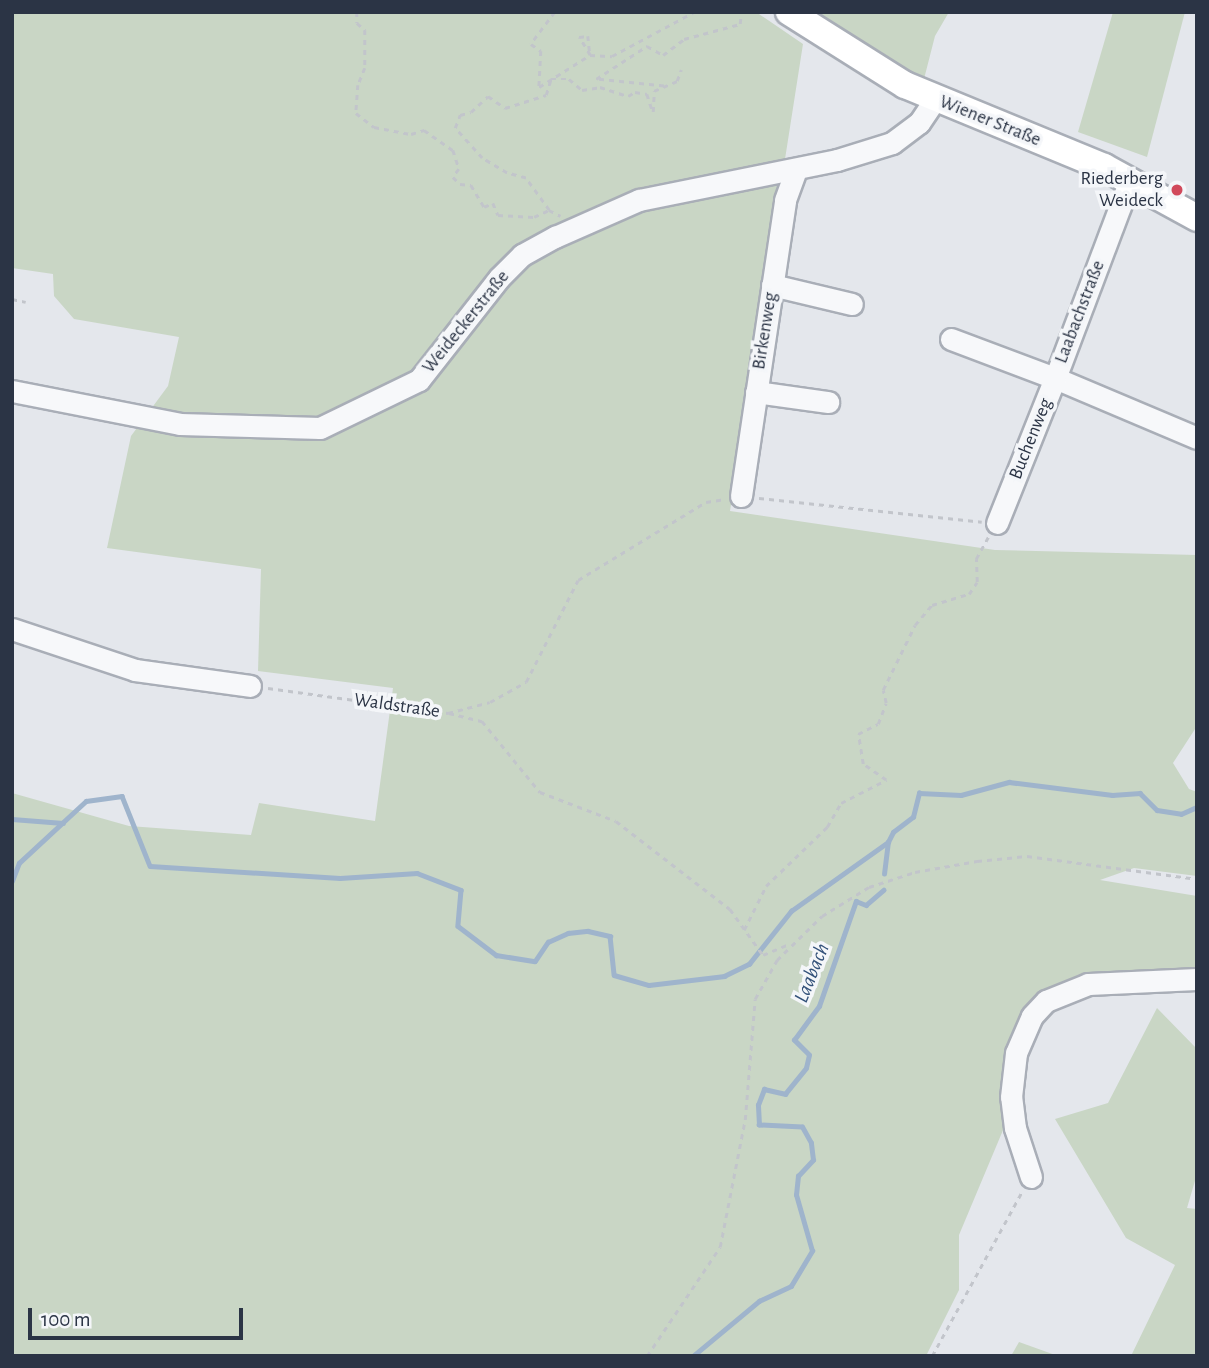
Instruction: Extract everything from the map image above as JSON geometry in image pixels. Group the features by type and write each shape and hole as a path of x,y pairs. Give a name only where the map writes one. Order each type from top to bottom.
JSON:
{"main road":[{"name":"Wiener Straße","path":"789,12 886,75 934,99 1130,180 1197,218"}],"street":[{"name":"Weideckerstraße","path":"12,391 180,424 320,428 419,380 499,278 522,255 555,237 639,200 796,169 892,143 919,123 934,99"},
{"name":"Birkenweg","path":"741,496 785,200 796,169"},
{"name":"Laabachstraße","path":"1130,180 1055,378 1197,438"},
{"path":"772,285 852,304"},
{"name":"Buchenweg","path":"951,339 1055,378 997,523"},
{"path":"756,392 828,402"},
{"path":"12,629 135,670 250,685"},
{"path":"1031,1177 1015,1128 1011,1097 1016,1053 1032,1016 1046,1001 1088,984 1197,979"}],"path":[{"path":"357,12 357,23 365,30 365,68 358,85 356,113 374,127 411,134 424,130 453,150 459,169 453,177 460,184 471,185 484,207 493,203 498,215 534,217 549,210 526,177 507,173 482,158 455,128 460,115 471,112 488,96 505,108 546,95 551,79"},
{"path":"555,12 531,44 541,51 539,87 590,55 612,56 694,12"},
{"path":"677,81 643,86 596,79 647,46 663,55 684,39 740,24 741,12"},
{"path":"588,36 590,55 584,46 579,37 588,36"},
{"path":"551,79 569,79 582,90 647,94 653,112 654,91 677,81 681,69"},
{"path":"12,299 26,302"},
{"name":"Waldstraße","path":"250,685 448,713 490,702 526,682 578,580 706,502 741,496 997,523"},
{"path":"744,930 766,886 827,827 841,803 886,780 863,764 858,734 878,724 886,702 883,690 915,625 932,605 969,594 977,582 976,559 997,523"},
{"path":"448,713 482,721 540,792 616,821 730,909 763,956 790,944"},
{"path":"647,1356 719,1247 745,1120 755,999 790,944 822,916 869,887 950,864 1027,856 1197,879"},
{"path":"932,1356 1031,1177"}],"green space":[{"path":"12,12 756,12 803,44 730,511 995,550 1197,555 1197,726 1173,763 1189,789 1197,792 1197,876 1134,868 1100,880 1197,896 1197,972 1035,1001 1006,1123 959,1235 959,1290 926,1356 12,1356 12,793 129,826 251,835 259,803 375,821 393,688 258,671 261,569 107,548 131,436 168,386 179,337 74,319 54,296 53,274 12,268"},
{"path":"811,12 949,12 935,36 924,79"},
{"path":"1113,12 1185,12 1147,157 1078,132"},
{"path":"1157,1008 1197,1049 1197,1174 1187,1208 1197,1209 1197,1356 1131,1356 1175,1265 1126,1238 1055,1119 1108,1103"},
{"path":"1019,1342 1058,1356 1011,1356"}],"waterway":[{"name":"Laabach","path":"884,874 888,842 893,832 913,817 919,793 961,795 1009,782 1112,795 1140,793 1157,810 1181,814 1197,807"},
{"path":"12,881 19,863 86,801 122,796 150,866 340,878 417,873 461,890 458,926 496,955 535,961 548,942 568,933 588,931 610,936 614,975 649,985 724,976 749,964 791,911 888,842"},
{"path":"12,819 63,823"},
{"name":"Laabach","path":"693,1356 759,1301 791,1286 812,1251 796,1195 798,1176 813,1160 811,1143 802,1127 759,1125 758,1105 764,1089 785,1094 806,1068 809,1055 794,1040 819,1006 856,901 866,905 883,890"}],"place":[{"name":"Riederberg Weideck","path":"1177,190"}]}
